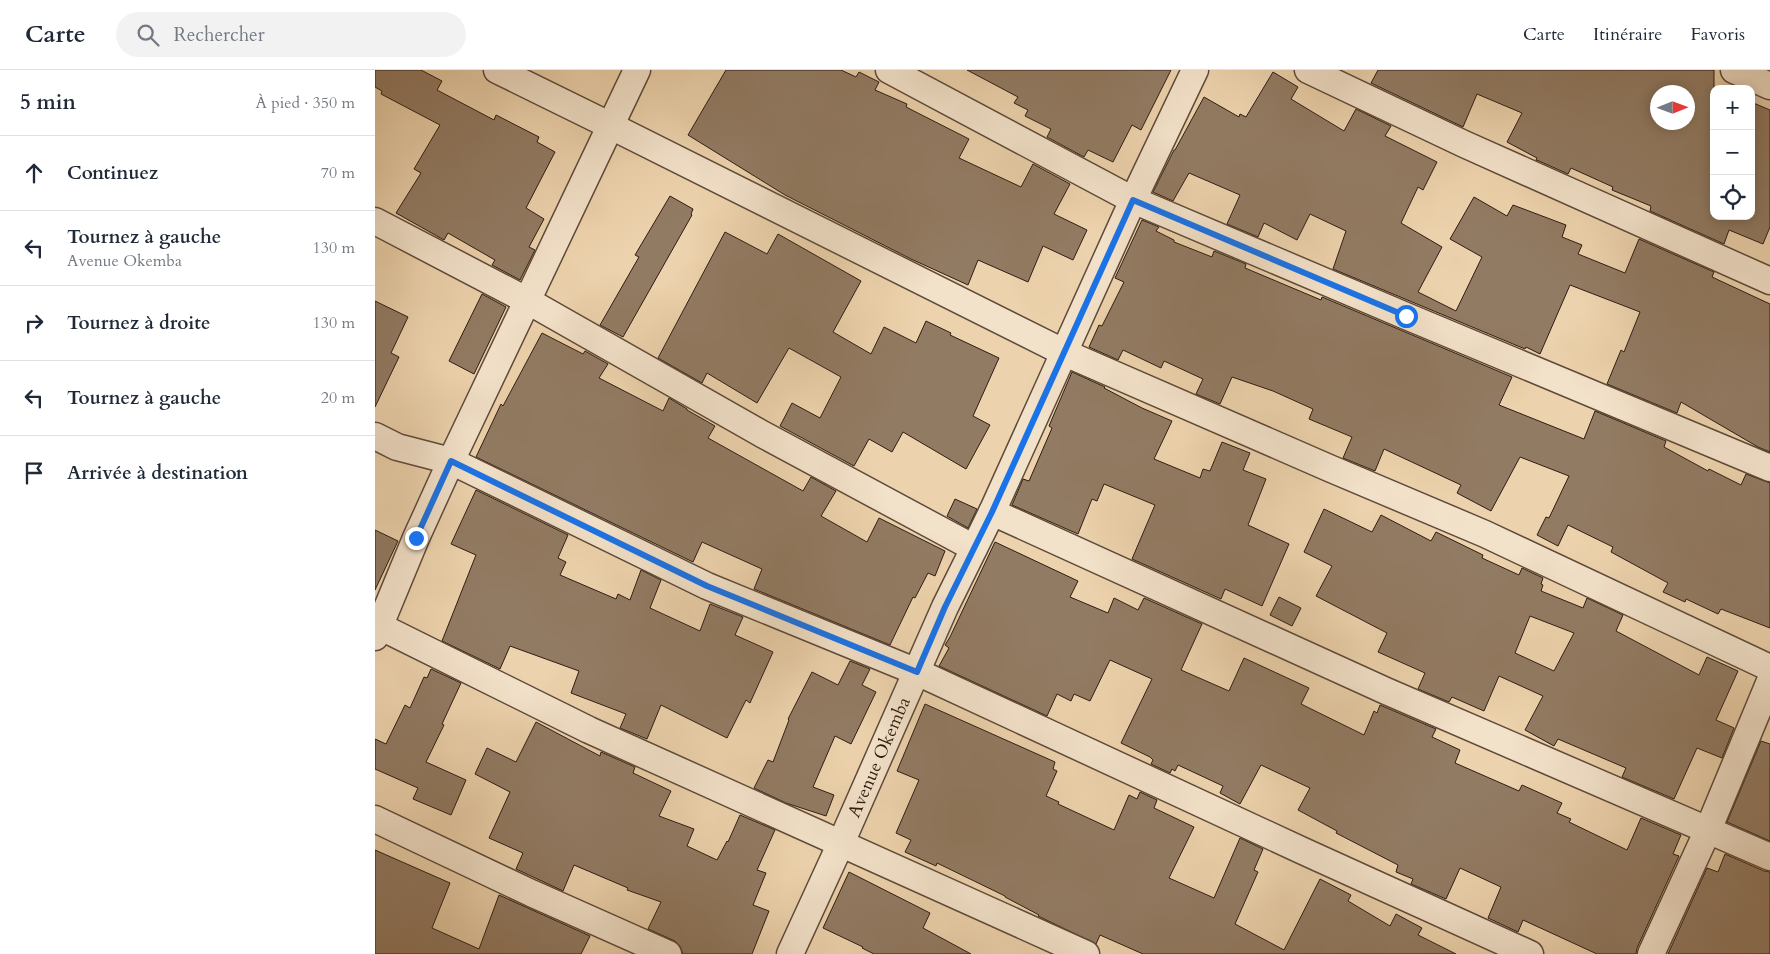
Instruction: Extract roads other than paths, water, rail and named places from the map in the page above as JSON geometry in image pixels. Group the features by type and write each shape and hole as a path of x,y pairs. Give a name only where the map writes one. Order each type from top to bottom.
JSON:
{"street":[{"path":"497,70 1065,353 1485,534 1770,668"},
{"path":"637,70 451,461 377,629 589,730 1085,954"},
{"path":"889,70 1133,200 1770,468"},
{"name":"Avenue Okemba","path":"790,954 945,607 992,512 1133,200 1195,70"},
{"path":"1309,70 1463,144 1770,281"},
{"path":"1733,70 1770,86"},
{"path":"375,221 528,301 762,434 974,548"},
{"path":"375,436 397,447 451,461 707,586 917,672 1530,954"},
{"path":"992,512 1386,691 1770,857"},
{"path":"1651,954 1708,830 1770,681"},
{"path":"375,819 531,893 668,954"}]}
